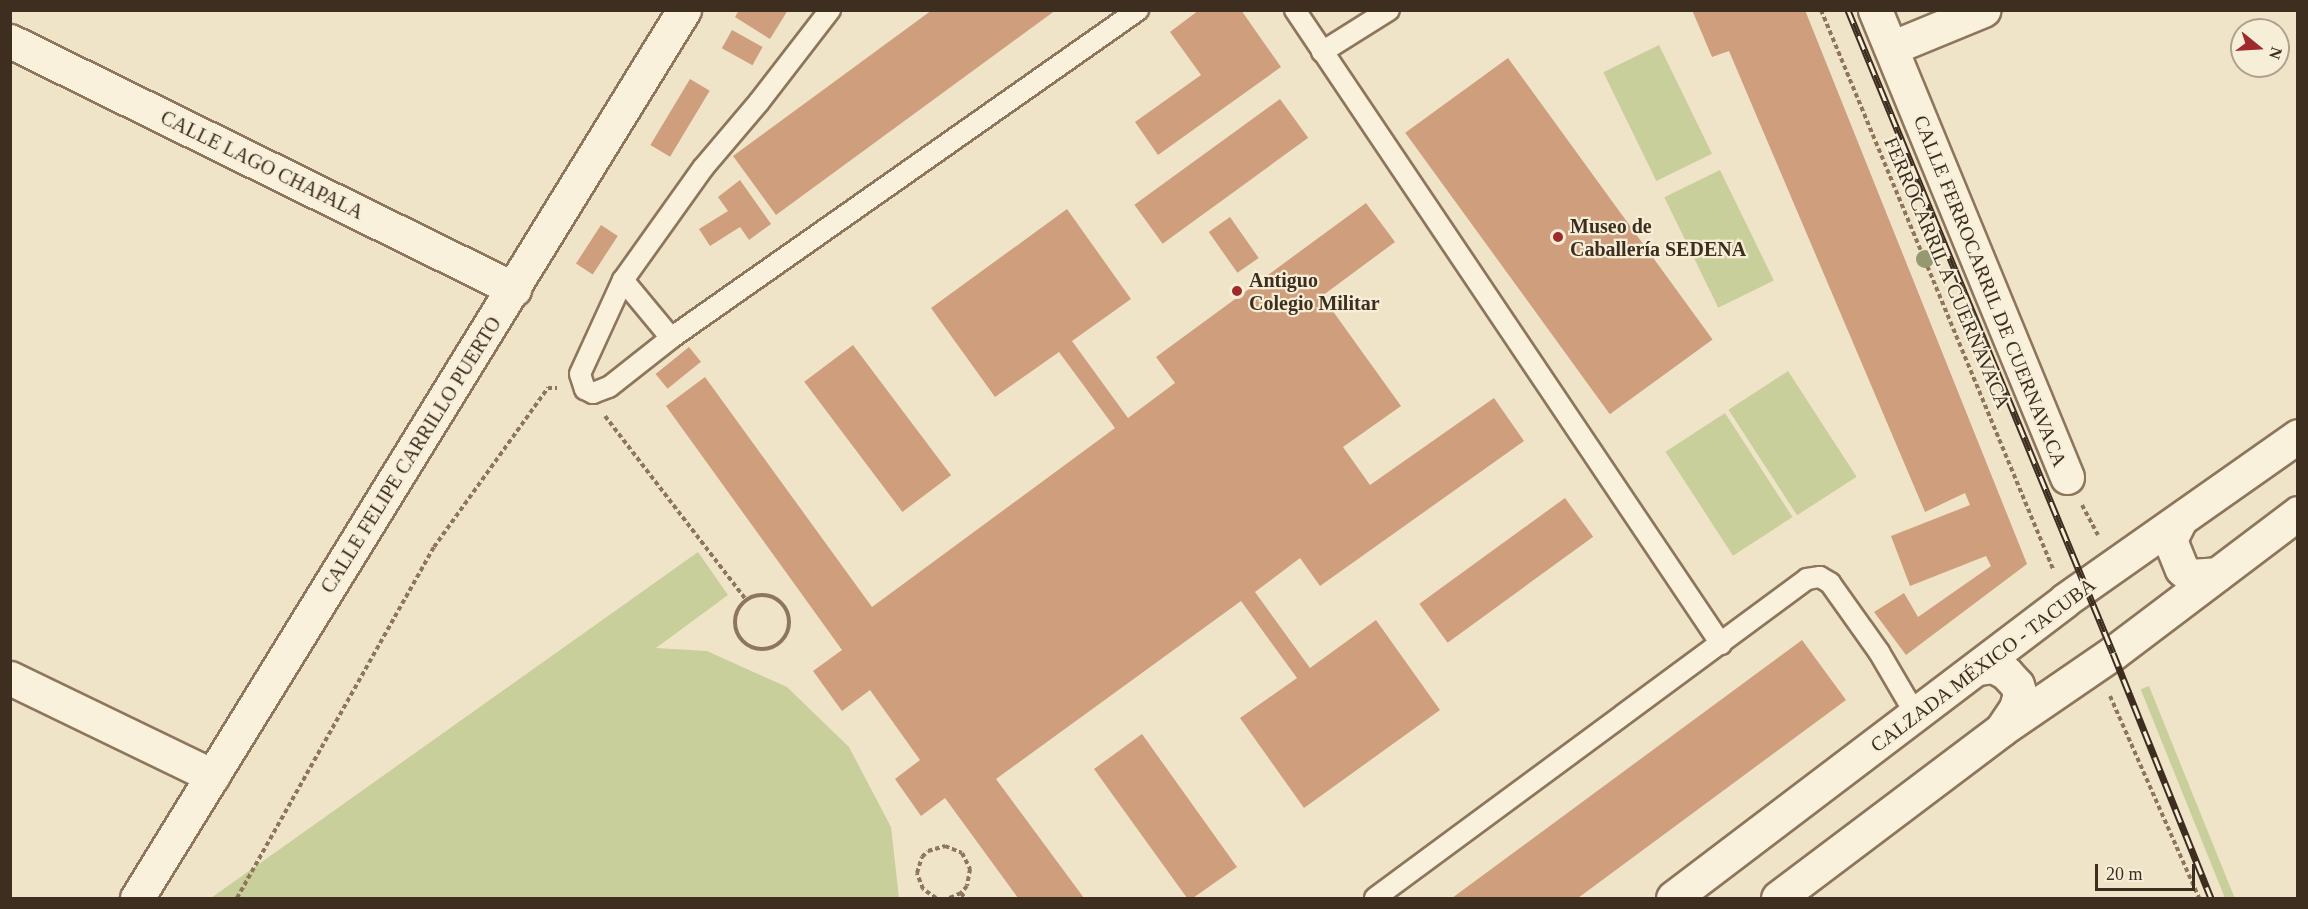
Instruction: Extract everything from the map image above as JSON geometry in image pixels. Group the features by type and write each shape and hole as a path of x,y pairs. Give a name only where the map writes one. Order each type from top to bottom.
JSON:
{"street":[{"name":"CALLE FELIPE CARRILLO PUERTO","path":"137,898 684,10"},
{"name":"CALLE FERROCARRIL DE CUERNAVACA","path":"1875,10 2067,477"},
{"path":"1891,48 1983,10"},
{"name":"CALLE LAGO CHAPALA","path":"10,41 514,289"},
{"name":"CALZADA MÉXICO - TACUBA","path":"1673,898 2066,600 2298,436"},
{"path":"1778,898 2002,729 2113,653 2298,513"},
{"path":"2179,522 2170,540 2182,569 2190,576 2217,574"},
{"path":"1977,668 1993,666 2006,673 2017,685 2020,694 2016,708 2002,729"},
{"path":"10,678 213,777"}],"lane":[{"path":"830,10 759,102 703,168 623,280 580,374 585,389 593,393 609,387 671,338 1138,10"},
{"path":"1294,10 1721,644"},
{"path":"1322,52 1389,10"},
{"path":"623,280 671,338"},
{"path":"1375,898 1807,579 1820,578 1830,583 1879,652 1916,715"}],"path":[{"name":"FERROCARRIL A CUERNAVACA","path":"1821,10 2044,546"},
{"path":"237,898 434,547 548,387 585,389 746,600"},
{"name":"CALLE FERROCARRIL DE CUERNAVACA","path":"2067,477 2115,567"},
{"path":"754,596 772,597 786,609 789,628 779,643 763,649 747,644 741,638 737,632 736,615 746,600 754,596"},
{"path":"2116,714 2199,898"},
{"path":"936,898 923,889 917,873 922,857 936,847 954,848 967,860 970,878 961,893 949,898"},
{"path":"961,893 965,898"}],"green space":[{"path":"1659,45 1712,154 1656,181 1603,72"},
{"path":"1720,170 1774,281 1718,308 1664,197"},
{"path":"1788,371 1857,477 1797,515 1728,410"},
{"path":"1725,413 1793,517 1733,556 1665,452"},
{"path":"698,552 728,595 656,648 707,651 787,687 849,747 891,827 899,898 211,898"},
{"path":"2149,686 2235,898 2225,898 2141,689"}],"building":[{"path":"739,10 788,10 770,39 735,17"},
{"path":"932,10 1056,10 776,215 733,156"},
{"path":"1199,10 1241,10 1281,67 1158,155 1135,122 1201,75 1170,32"},
{"path":"1692,10 1805,10 2027,564 1906,655 1874,612 1904,593 1918,617 1991,566 1986,556 1910,586 1891,536 1970,505 1965,493 1925,512 1729,51 1712,57"},
{"path":"732,30 763,47 752,65 722,48"},
{"name":"Museo de Caballería SEDENA","path":"1508,58 1713,340 1610,414 1405,133"},
{"path":"690,79 710,91 670,157 650,145"},
{"path":"1280,99 1308,138 1163,244 1134,205"},
{"path":"740,180 771,224 749,240 740,227 710,246 699,229 728,211 718,197"},
{"path":"1366,203 1395,242 1322,296 1401,406 1343,447 1370,485 1494,398 1524,441 1320,586 1300,558 1255,592 1310,668 1376,620 1440,710 1304,808 1240,718 1297,678 1241,601 996,779 1084,898 1018,898 945,798 921,816 895,779 920,760 870,690 842,711 813,671 842,650 666,406 705,377 872,607 1115,428 1059,352 995,397 931,308 1067,209 1131,299 1072,341 1128,418 1175,383 1156,357"},
{"path":"1230,217 1259,258 1237,273 1209,232"},
{"path":"601,225 618,236 593,274 576,264"},
{"path":"853,345 951,475 902,512 804,382"},
{"path":"689,347 701,362 668,389 656,374"},
{"path":"1565,498 1593,537 1448,643 1419,604"},
{"path":"1802,640 1846,700 1578,898 1452,898"},
{"path":"1142,734 1237,867 1193,898 1187,898 1094,769"}],"railway":[{"path":"1848,10 2113,653 2211,898"}],"place":[{"name":"Museo de Caballería SEDENA","path":"1558,237"},
{"name":"Antiguo Colegio Militar","path":"1237,291"}]}
